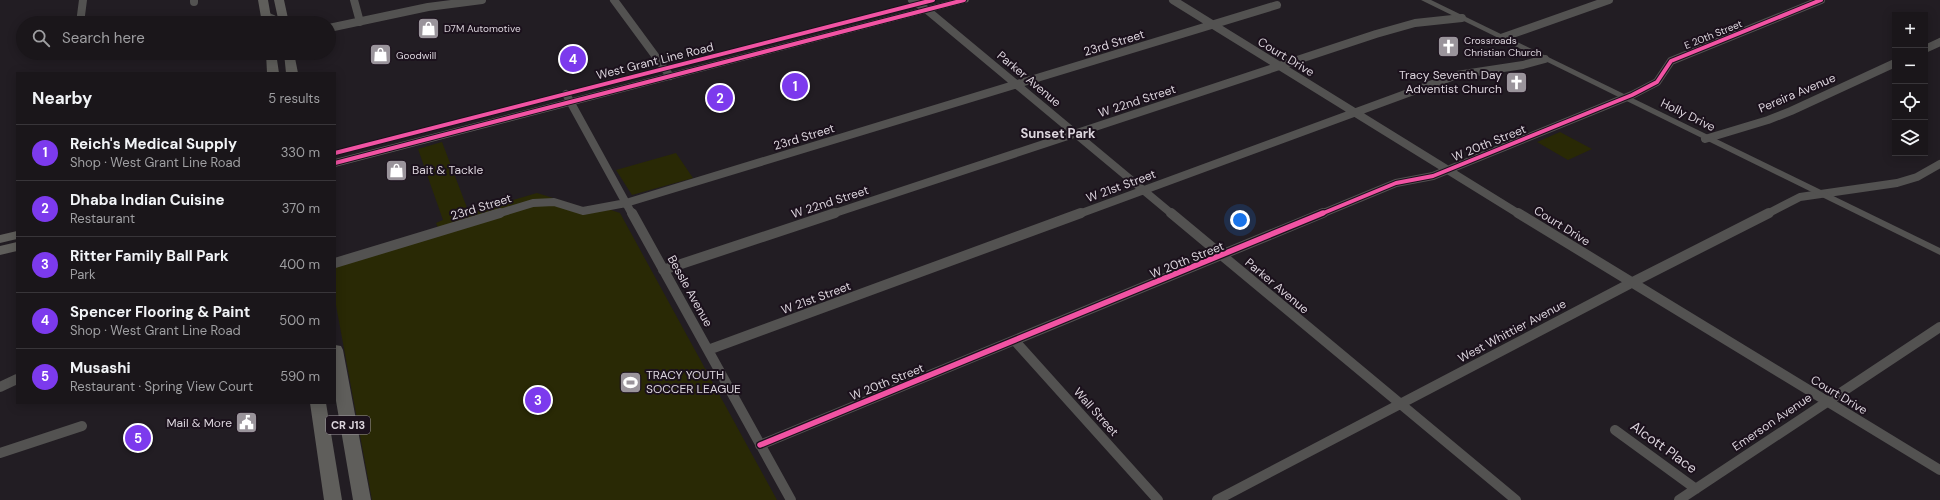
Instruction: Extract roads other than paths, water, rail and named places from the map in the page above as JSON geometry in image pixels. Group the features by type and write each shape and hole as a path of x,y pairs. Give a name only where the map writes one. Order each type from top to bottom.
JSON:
{"main road":[{"path":"263,0 268,16"},
{"path":"279,0 282,16"},
{"name":"West Grant Line Road","path":"336,153 667,73 922,3 964,0"},
{"path":"272,60 273,72"},
{"path":"290,60 292,72"},
{"name":"West Grant Line Road","path":"336,163 568,98"},
{"path":"0,239 16,235"},
{"path":"0,251 16,246"},
{"name":"CR J13","path":"336,356 362,500"},
{"name":"CR J13","path":"318,404 333,500"}],"street":[{"path":"81,16 83,0"},
{"path":"354,0 360,22"},
{"path":"336,27 428,7 482,0"},
{"path":"614,0 667,73"},
{"name":"Court Drive","path":"1173,0 1631,283 1940,470"},
{"name":"Holly Drive","path":"1425,0 1705,139 1940,252"},
{"path":"1501,38 1609,0"},
{"name":"E 20th Street","path":"1624,98 1657,82 1670,61 1821,0"},
{"name":"Parker Avenue","path":"922,3 1075,134 1145,190 1222,256 1516,500"},
{"name":"23rd Street","path":"336,263 533,203 554,202 583,211 591,211 626,203 1278,5"},
{"name":"W 22nd Street","path":"663,270 1400,27 1415,23 1462,18"},
{"path":"1927,48 1940,42"},
{"name":"W 21st Street","path":"708,350 1354,112 1471,71 1531,64 1545,59"},
{"name":"Pereira Avenue","path":"1705,139 1768,120 1791,111 1892,64"},
{"name":"Bessle Avenue","path":"568,98 791,500"},
{"name":"W 20th Street","path":"760,445 1222,256 1396,183 1433,176 1624,98"},
{"name":"West Whittier Avenue","path":"1217,500 1401,405 1631,283 1800,197 1897,183 1917,176 1940,164"},
{"name":"Emerson Avenue","path":"1679,500 1940,327"},
{"name":"Wall Street","path":"1015,341 1158,500"},
{"path":"0,387 16,379"},
{"path":"0,453 82,426"},
{"name":"Alcott Place","path":"1615,430 1696,489"}],"place":[{"name":"D7M Automotive","path":"429,28"},
{"name":"Crossroads Christian Church","path":"1449,46"},
{"name":"Goodwill","path":"381,55"},
{"name":"Spencer Flooring & Paint","path":"573,59"},
{"name":"Tracy Seventh Day Adventist Church","path":"1517,82"},
{"name":"Reich's Medical Supply","path":"795,86"},
{"name":"Dhaba Indian Cuisine","path":"720,98"},
{"name":"Bait & Tackle","path":"397,170"},
{"name":"TRACY YOUTH SOCCER LEAGUE","path":"631,382"},
{"name":"Ritter Family Ball Park","path":"538,400"},
{"name":"Mail & More","path":"247,423"},
{"name":"Musashi","path":"138,438"}],"district":[{"name":"Sunset Park","path":"1058,133"}]}
